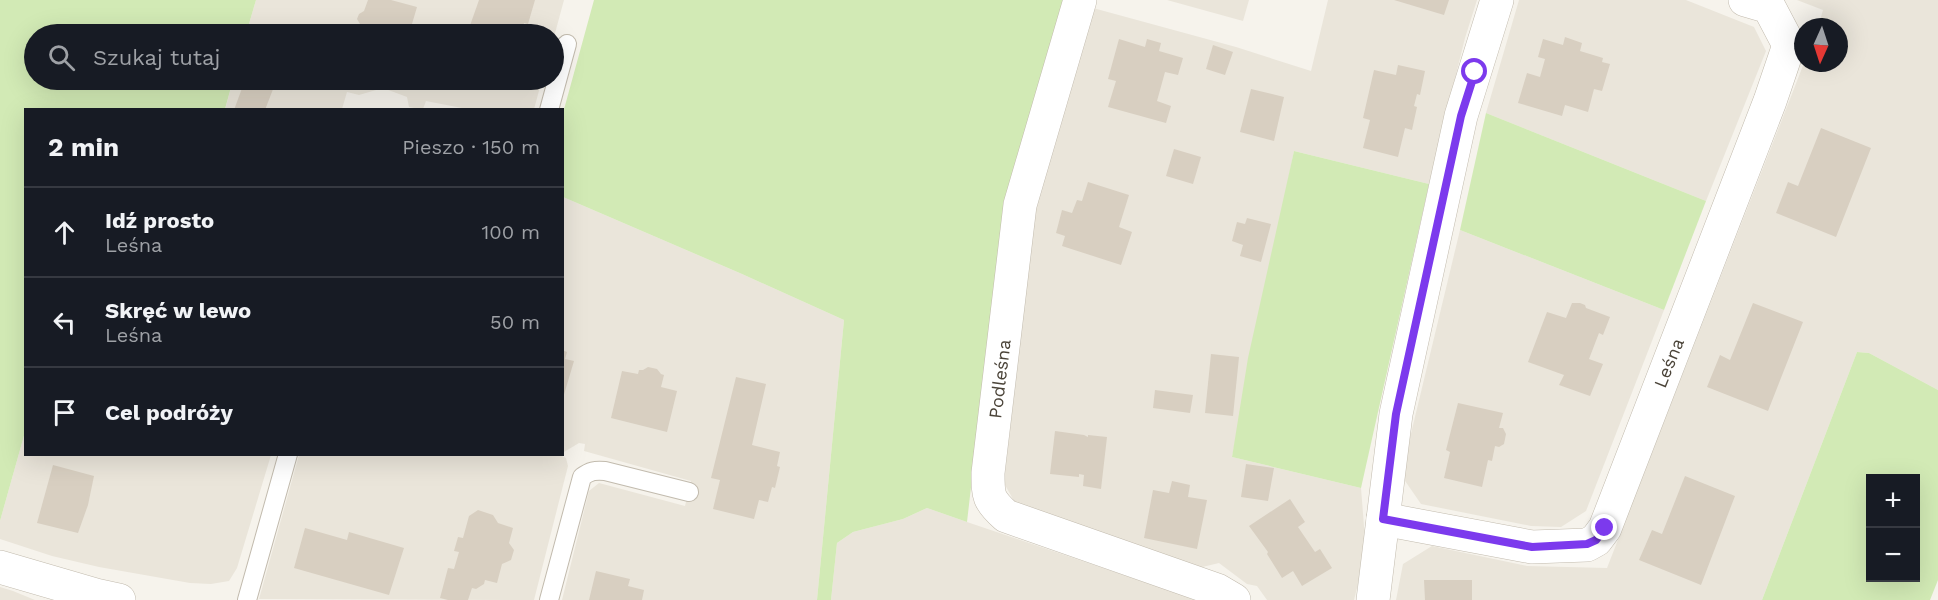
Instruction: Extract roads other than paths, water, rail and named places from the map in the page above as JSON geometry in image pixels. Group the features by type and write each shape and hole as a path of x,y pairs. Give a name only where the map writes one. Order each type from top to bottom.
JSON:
{"street":[{"name":"Podleśna","path":"1080,0 1020,205 988,473 988,495 1006,516 1217,590 1234,600"},
{"path":"1373,600 1396,414 1461,116 1497,0"},
{"name":"Leśna","path":"1383,519 1532,547 1587,544 1596,540 1605,528 1770,101 1789,45 1760,2"},
{"path":"0,567 119,600"}],"lane":[{"path":"564,55 567,44"},
{"path":"550,108 554,90"},
{"path":"247,600 287,456"},
{"path":"549,600 582,477 588,472 605,471 689,492"}]}
